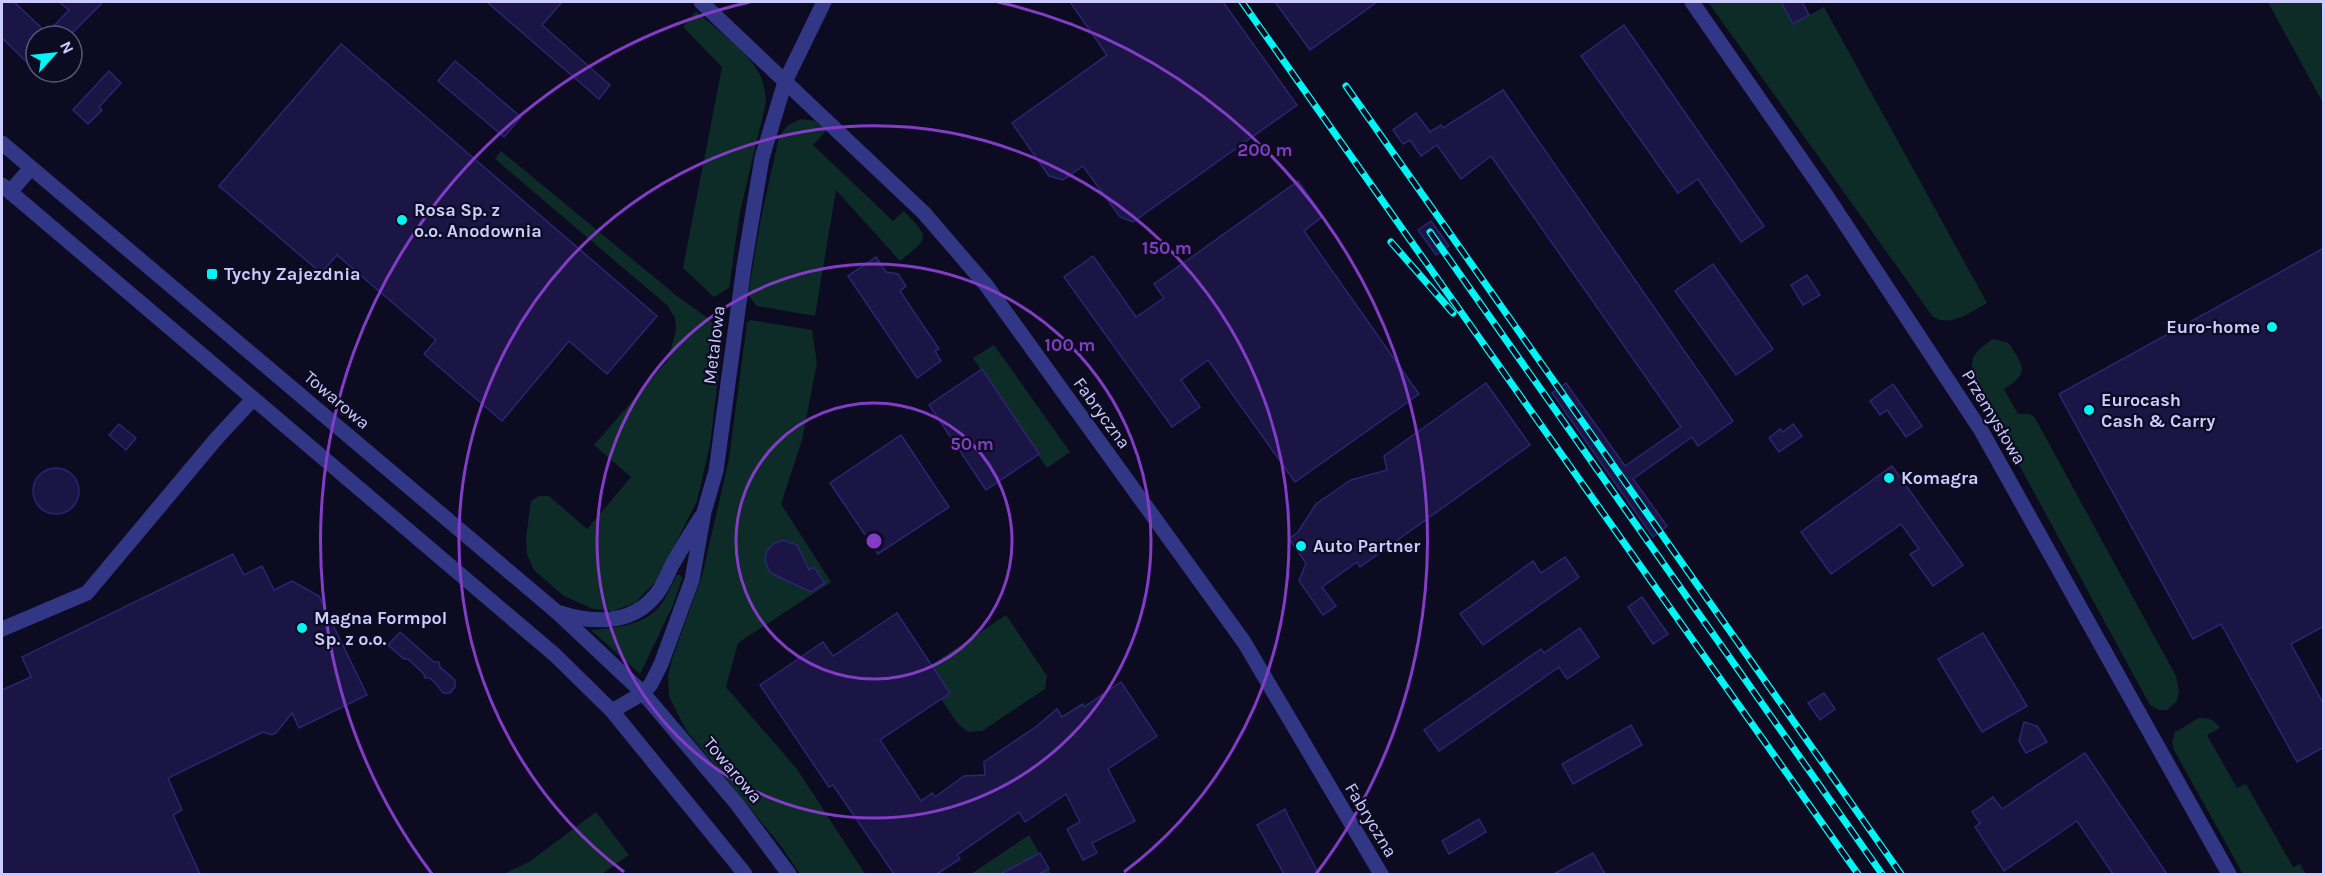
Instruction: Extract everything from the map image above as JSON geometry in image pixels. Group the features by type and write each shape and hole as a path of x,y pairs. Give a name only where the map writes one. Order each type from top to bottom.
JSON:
{"street":[{"name":"Fabryczna","path":"701,2 924,213 986,285 1244,642 1380,874"},
{"name":"Metalowa","path":"643,693 656,675 692,580 704,512 716,471 744,266 762,158 785,82 824,2"},
{"name":"Przemysłowa","path":"1692,2 1830,201 1982,432 2229,874"},
{"name":"Towarowa","path":"2,143 30,169 193,303 558,612 643,693 737,804 789,874"},
{"path":"30,169 6,188 555,656 612,711 745,874"},
{"path":"2,629 87,593 216,439 253,399"},
{"path":"558,612 590,621 630,615 643,608 656,596 704,512"},
{"path":"612,711 643,693"}],"green space":[{"path":"1708,2 1781,2 1793,24 1824,7 1987,303 1954,320 1940,320 1933,317"},
{"path":"2268,2 2323,2 2323,103"},
{"path":"696,11 740,49 755,66 762,81 766,102 740,212 729,288 714,297 683,268 722,67 683,27"},
{"path":"801,119 815,121 826,131 813,145 893,221 904,211 919,227 923,237 917,247 900,261 836,190 815,316 757,306 748,295 761,218 779,137 788,125"},
{"path":"501,151 677,296 709,319 719,331 722,346 710,445 697,501 657,580 635,603 613,611 593,609 564,596 534,570 527,554 526,538 531,501 539,496 549,496 587,529 631,477 594,445 668,360 676,330 675,318 668,306 495,159"},
{"path":"750,320 812,330 817,363 802,440 781,504 831,582 738,643 726,687 797,769 865,874 800,874 781,846 686,730 669,696 668,677 672,659 702,576 729,459 747,323"},
{"path":"1993,339 2009,343 2021,364 2022,369 2018,378 2004,389 2018,414 2030,414 2035,418 2176,676 2179,691 2177,701 2167,710 2159,710 2150,705 1975,384 1972,363 1976,353"},
{"path":"994,345 1070,452 1047,468 973,358"},
{"path":"677,575 682,578 673,605 640,674 591,630 624,626 648,617 661,604"},
{"path":"1006,615 1047,676 1045,689 982,731 968,732 958,724 941,699 950,692 931,665"},
{"path":"2199,718 2211,720 2220,728 2207,735 2237,788 2246,784 2293,867 2300,864 2306,874 2243,874 2174,750 2172,742 2175,732"},
{"path":"596,812 629,855 602,874 504,874 529,862"},
{"path":"1029,835 1051,874 971,874"}],"building":[{"path":"2,2 14,2 37,24 24,24 24,59 2,38"},
{"path":"59,2 103,2 81,24 56,24 69,10"},
{"path":"487,2 562,2 542,25 610,85 599,99"},
{"path":"1070,2 1223,2 1297,105 1133,222 1120,217 1083,166 1063,180 1049,176 1012,123 1107,55"},
{"path":"1275,2 1377,2 1310,50"},
{"path":"1781,2 1802,2 1809,15 1793,24"},
{"path":"1624,25 1764,226 1741,242 1698,179 1678,193 1581,56"},
{"name":"Rosa Sp. z o.o. Anodownia","path":"341,44 657,316 607,374 569,341 502,421 424,354 436,340 337,255 321,273 219,186"},
{"path":"455,61 521,117 504,137 438,81"},
{"path":"109,71 121,83 99,107 102,110 88,124 73,110"},
{"path":"1503,90 1733,421 1698,446 1692,437 1633,479 1667,526 1653,537 1552,393 1566,383 1625,466 1681,427 1491,156 1461,179 1437,145 1421,156 1410,140 1403,144 1393,130 1416,113 1430,132 1441,125 1443,128"},
{"path":"1298,181 1323,216 1304,231 1419,394 1295,482 1208,360 1181,380 1200,407 1172,427 1064,277 1093,256 1136,317 1164,298 1154,284"},
{"path":"1431,221 1449,246 1436,255 1418,230"},
{"path":"2324,248 2324,626 2291,644 2324,705 2324,747 2297,762 2221,624 2193,639 2059,394"},
{"path":"876,257 886,272 898,274 906,286 900,291 939,349 935,351 941,361 917,378 848,276"},
{"path":"1713,264 1773,349 1736,375 1675,291"},
{"path":"1807,275 1820,295 1803,305 1791,285"},
{"path":"982,369 1039,454 986,490 929,405"},
{"path":"1486,383 1530,445 1360,567 1357,562 1322,587 1336,606 1323,615 1299,581 1306,563 1289,539 1298,532 1316,504 1351,480 1387,470 1384,456"},
{"path":"1893,384 1922,426 1906,437 1887,410 1880,415 1870,401"},
{"path":"119,424 136,438 126,450 109,435"},
{"path":"1793,424 1802,436 1779,452 1769,438 1780,429 1783,432"},
{"path":"901,435 949,507 878,554 830,483"},
{"path":"1892,466 1963,565 1933,586 1910,554 1919,549 1901,524 1831,574 1801,532"},
{"path":"56,468 72,475 79,491 72,507 56,514 40,507 33,491 40,475"},
{"path":"783,540 797,545 809,570 814,567 825,583 811,592 769,571 765,560 767,551 773,544"},
{"path":"233,554 244,575 262,566 274,590 292,581 319,596 367,695 299,728 292,713 276,733 272,735 263,732 168,778 182,810 173,815 200,874 2,874 2,690 31,677 22,657"},
{"path":"1565,557 1579,577 1483,645 1460,614 1533,561 1541,573"},
{"path":"1642,597 1668,634 1653,644 1628,607"},
{"path":"897,613 950,693 880,740 921,801 932,793 935,797 964,776 985,775 984,762 1037,726 1057,709 1062,717 1083,704 1084,707 1121,682 1157,736 1108,769 1135,821 1092,843 1097,853 1083,860 1067,829 1080,822 1066,794 1025,822 1019,812 957,855 960,859 937,874 894,874 833,785 829,787 760,685 823,642 833,656"},
{"path":"1580,628 1599,657 1567,679 1559,667 1439,751 1424,730 1541,649 1544,653"},
{"path":"400,632 434,662 439,662 440,667 455,680 455,687 450,693 443,693 430,678 425,678 424,674 408,659 404,659 388,645"},
{"path":"1983,633 2027,706 1982,732 1938,659"},
{"path":"1824,693 1835,709 1820,720 1808,703"},
{"path":"2024,722 2037,726 2047,742 2026,753 2019,741"},
{"path":"1631,725 1642,745 1573,784 1562,764"},
{"path":"2085,753 2167,874 2113,874 2077,821 2004,871 1975,827 1980,823 1972,812 1993,797 2002,809"},
{"path":"1285,809 1319,874 1284,874 1257,825"},
{"path":"1479,819 1486,832 1449,854 1442,841"},
{"path":"1040,853 1049,869 1039,874 1000,874"},
{"path":"1593,853 1605,874 1554,874"}],"railway":[{"path":"1242,2 1858,874"},
{"path":"1346,86 1901,874"},
{"path":"1430,232 1882,874"},
{"path":"1391,242 1453,313"}],"place":[{"name":"Rosa Sp. z o.o. Anodownia","path":"402,220"},
{"name":"Tychy Zajezdnia","path":"212,274"},
{"name":"Euro-home","path":"2272,327"},
{"name":"Eurocash Cash & Carry","path":"2089,410"},
{"name":"Komagra","path":"1889,478"},
{"name":"Auto Partner","path":"1301,546"},
{"name":"Magna Formpol Sp. z o.o.","path":"302,628"}]}
